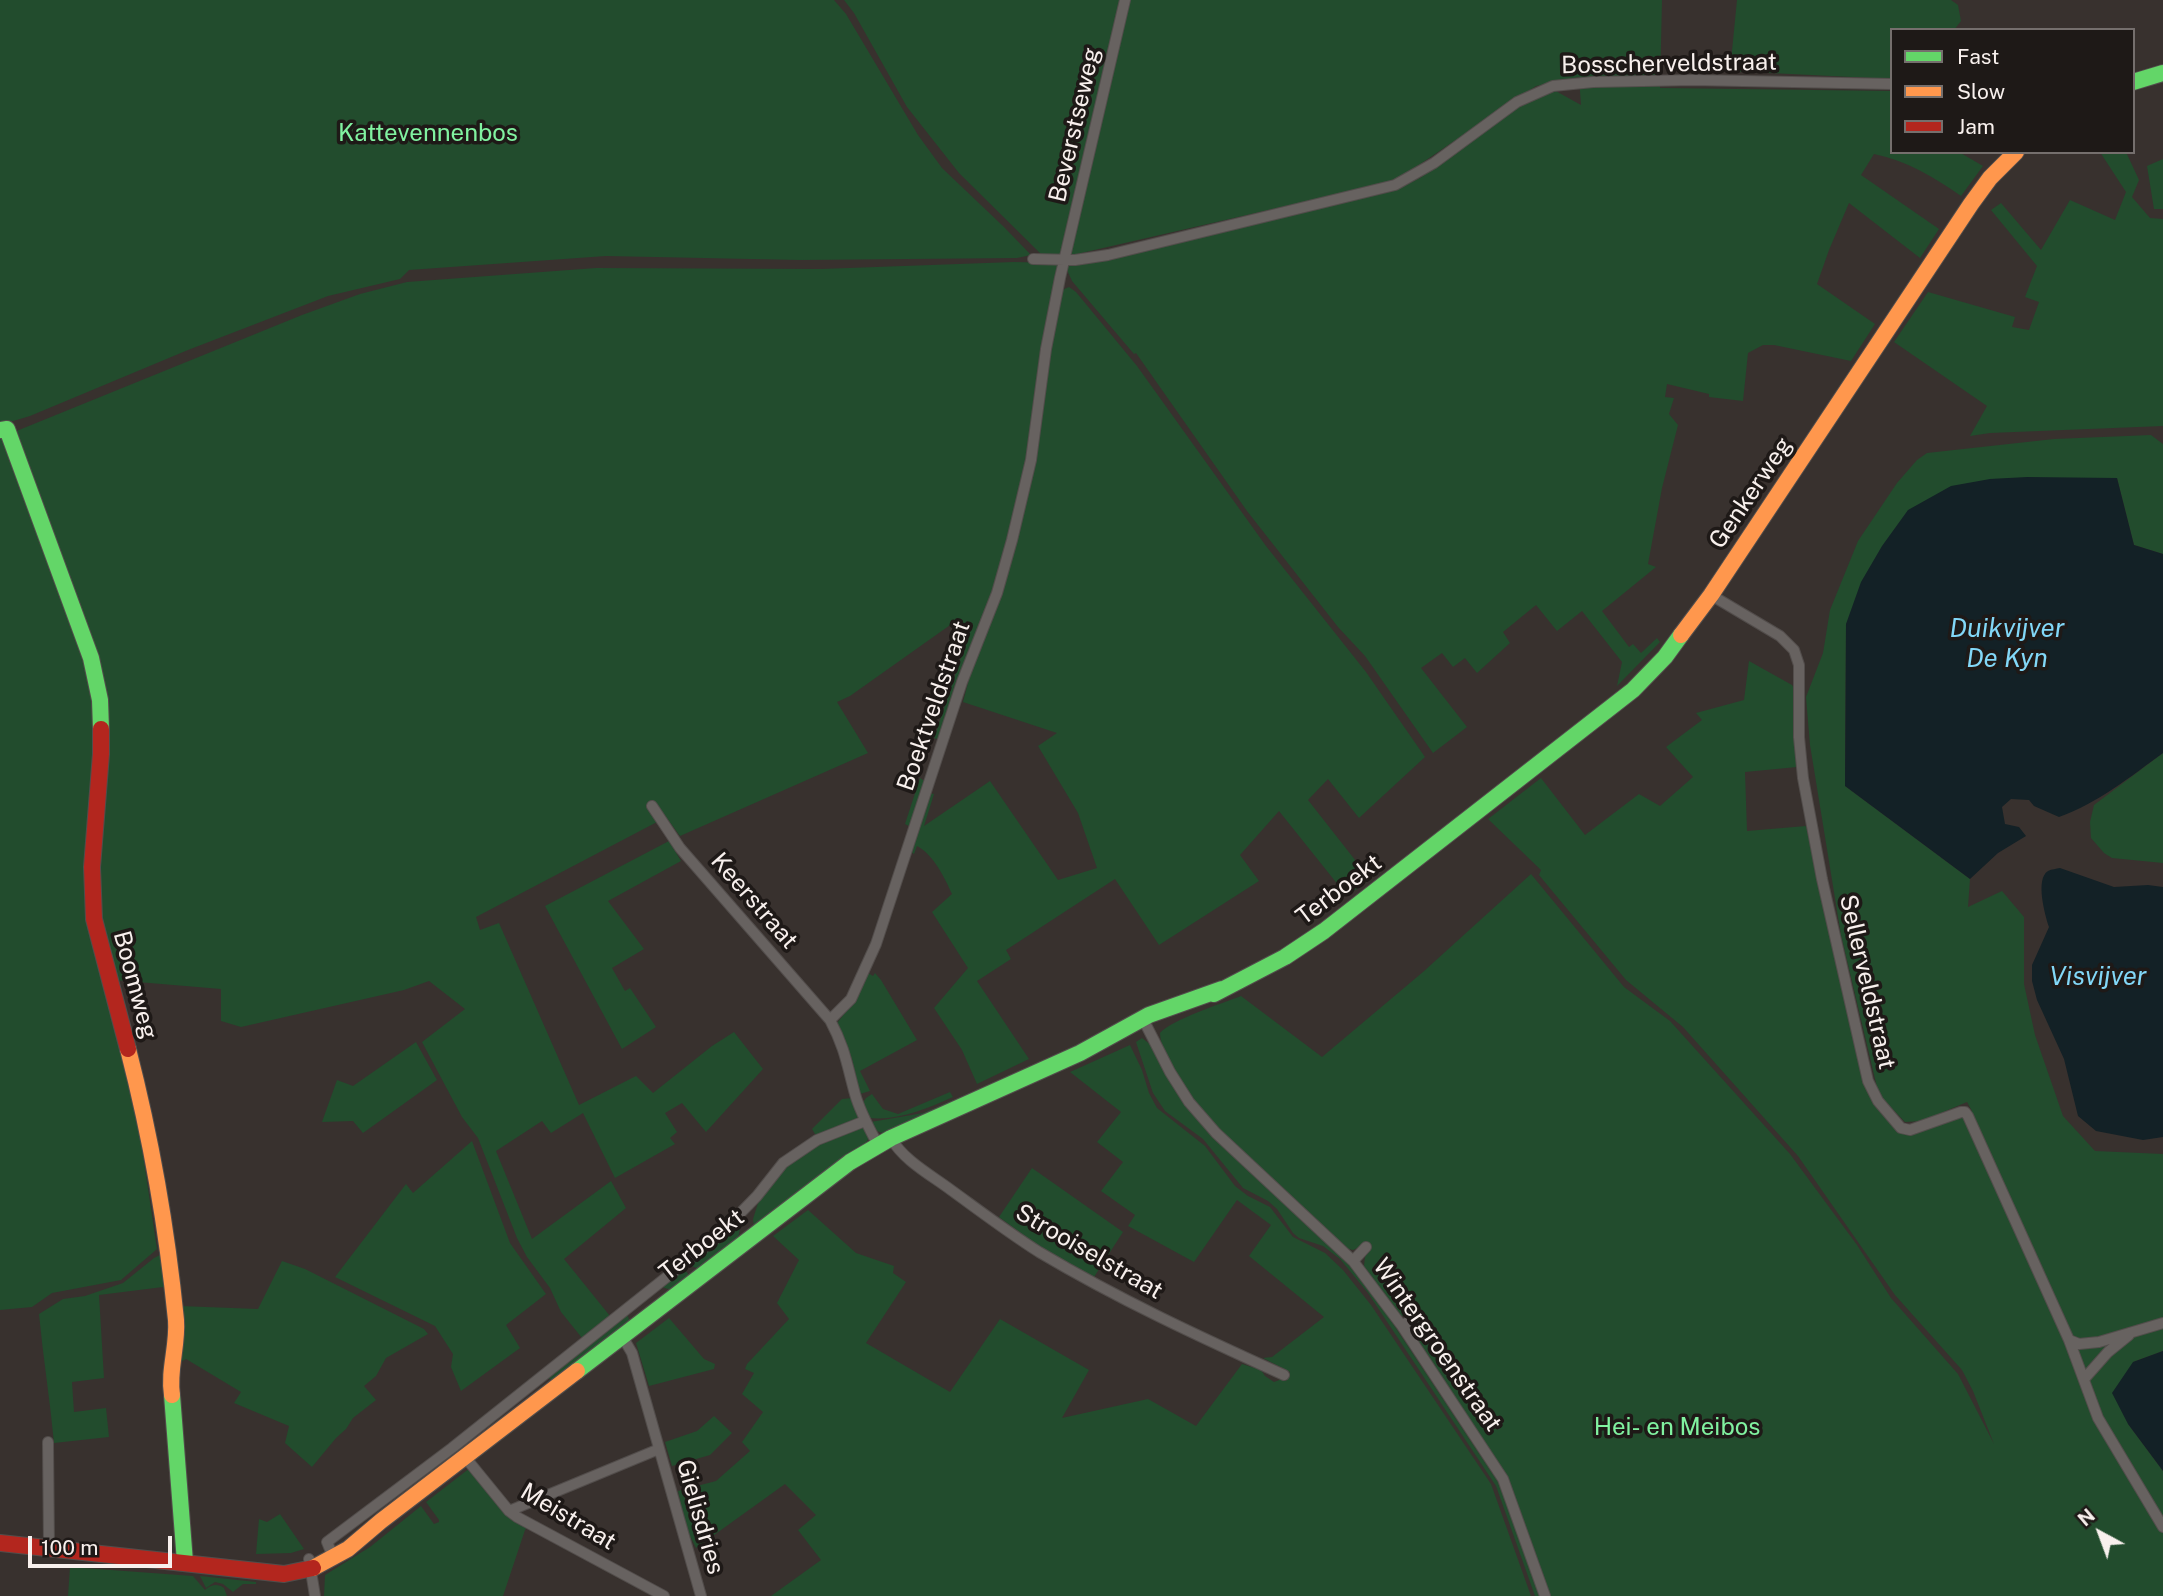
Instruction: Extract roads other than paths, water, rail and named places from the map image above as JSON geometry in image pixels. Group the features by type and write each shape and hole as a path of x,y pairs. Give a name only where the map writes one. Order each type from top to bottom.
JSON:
{"main road":[{"path":"2135,81 2163,73"},
{"name":"Genkerweg","path":"1475,814 1596,721 1649,675 1716,598 1971,204 1990,178 2014,154"},
{"name":"Boomweg","path":"4,429 91,658 100,699 101,754 92,867 94,919 140,1096 167,1240 170,1294 176,1325 170,1381 186,1562"},
{"name":"Terboekt","path":"0,1543 284,1574 358,1542 381,1521 824,1180 885,1141 1080,1053 1109,1045 1146,1023 1200,1003 1301,947 1475,814"}],"street":[{"name":"Beverstseweg","path":"1065,258 1125,0"},
{"name":"Bosscherveldstraat","path":"1033,259 1075,260 1108,255 1395,185 1434,163 1517,102 1553,86 1593,82 1693,80 1890,84"},
{"name":"Boektveldstraat","path":"830,1020 851,999 876,944 962,682 997,593 1031,460 1045,349 1065,258"},
{"name":"Sellerveldstraat","path":"1716,598 1780,636 1794,650 1799,666 1799,737 1803,779 1822,879 1872,1091 1901,1128 1910,1129 1965,1112 2069,1340 2098,1418 2163,1527"},
{"name":"Keerstraat","path":"652,806 680,848 830,1020"},
{"path":"830,1020 843,1044 855,1094 865,1121 885,1141"},
{"name":"Wintergroenstraat","path":"1146,1023 1170,1072 1189,1102 1216,1133 1353,1261 1402,1326 1503,1479 1545,1596"},
{"name":"Terboekt","path":"332,1554 327,1542 404,1485 717,1237 757,1196 783,1163 817,1140 865,1121"},
{"name":"Strooiselstraat","path":"885,1141 1001,1227 1038,1251 1177,1327 1284,1375"},
{"path":"1353,1261 1366,1247"},
{"path":"1402,1326 1417,1316"},
{"path":"2069,1340 2080,1345 2099,1342 2163,1323"},
{"path":"2085,1378 2108,1352 2134,1331"},
{"name":"Gielisdries","path":"622,1336 632,1353 701,1596"},
{"path":"48,1442 49,1548"},
{"name":"Gielisdries","path":"509,1511 659,1449"},
{"name":"Meistraat","path":"465,1457 509,1511 664,1596"},
{"path":"310,1564 315,1596"}],"water":[{"name":"Duikvijver De Kyn","path":"2117,478 2134,545 2163,554 2163,753 2100,797 2059,817 2034,806 2029,800 2011,799 2002,807 2005,824 2019,827 2026,836 1998,853 1970,879 1845,786 1846,624 1861,582 1908,510 1951,486 1990,479"},
{"name":"Visvijver","path":"2060,868 2114,887 2163,887 2163,1137 2143,1140 2096,1131 2078,1116 2064,1059 2037,1000 2032,981 2032,965 2049,927 2042,897 2042,881 2048,871"},
{"path":"2163,1351 2163,1471 2128,1424 2112,1393 2133,1362"}],"park label":[{"name":"Kattevennenbos","path":"428,134"},
{"name":"Hei- en Meibos","path":"1677,1428"}]}
